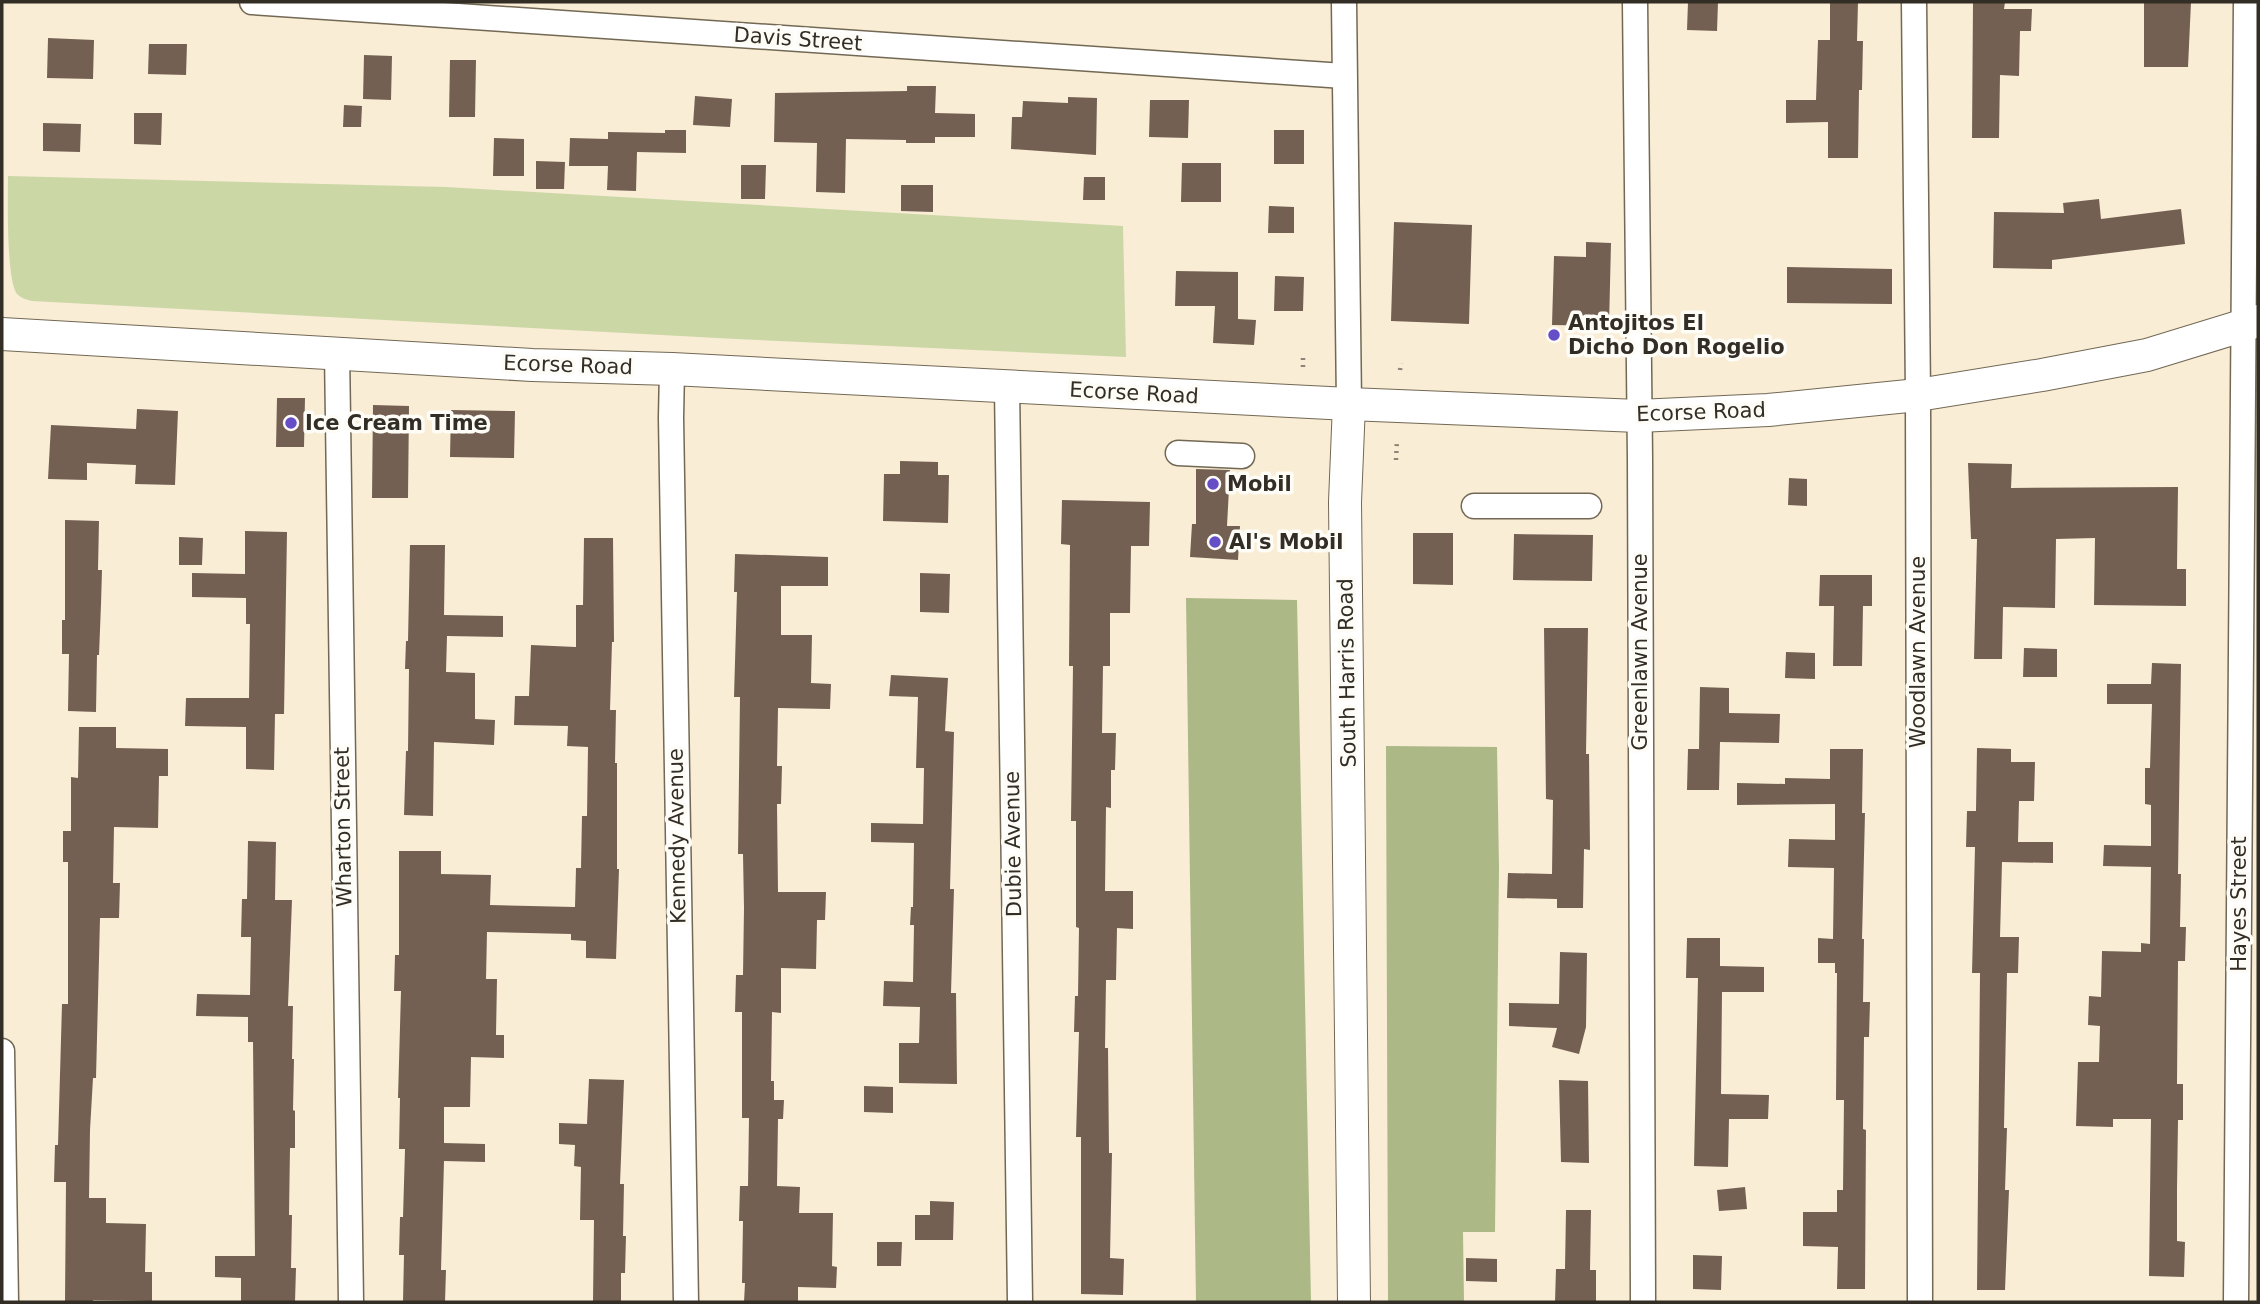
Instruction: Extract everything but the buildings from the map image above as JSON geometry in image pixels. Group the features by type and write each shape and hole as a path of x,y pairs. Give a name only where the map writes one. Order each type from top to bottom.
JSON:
{"main road":[{"name":"Ecorse Road","path":"2,334 532,365 673,369 1638,416 1768,410 1918,395 2147,355 2251,323"},
{"name":"South Harris Road","path":"1349,404 1345,502 1354,1302"}],"street":[{"name":"Davis Street","path":"252,2 1344,76"},
{"name":"South Harris Road","path":"1344,2 1349,404"},
{"name":"Greenlawn Avenue","path":"1635,2 1643,1302"},
{"name":"Woodlawn Avenue","path":"1914,2 1918,395 1920,1302"},
{"name":"Hayes Street","path":"2236,1302 2251,323 2246,2"},
{"name":"Wharton Street","path":"337,352 351,1302"},
{"name":"Kennedy Avenue","path":"673,369 671,418 685,1302"},
{"name":"Dubie Avenue","path":"1007,387 1020,1302"},
{"path":"1178,453 1242,456"},
{"path":"1474,506 1589,506"},
{"path":"2,1051 6,1302"},
{"path":"2244,1302 2258,1295"}],"path":[{"path":"1303,359 1303,367"},
{"path":"1400,370 1401,363"},
{"path":"1396,460 1397,440"}],"green space":[{"path":"8,176 446,187 1123,226 1126,357 32,301 17,294 13,286 8,238"},
{"path":"1186,598 1297,600 1311,1302 1196,1302"},
{"path":"1386,746 1497,747 1499,869 1495,1232 1463,1232 1464,1302 1388,1302"}],"place":[{"name":"Antojitos El Dicho Don Rogelio","path":"1554,335"},
{"name":"Ice Cream Time","path":"291,423"},
{"name":"Mobil","path":"1213,484"},
{"name":"Al's Mobil","path":"1215,542"}]}
